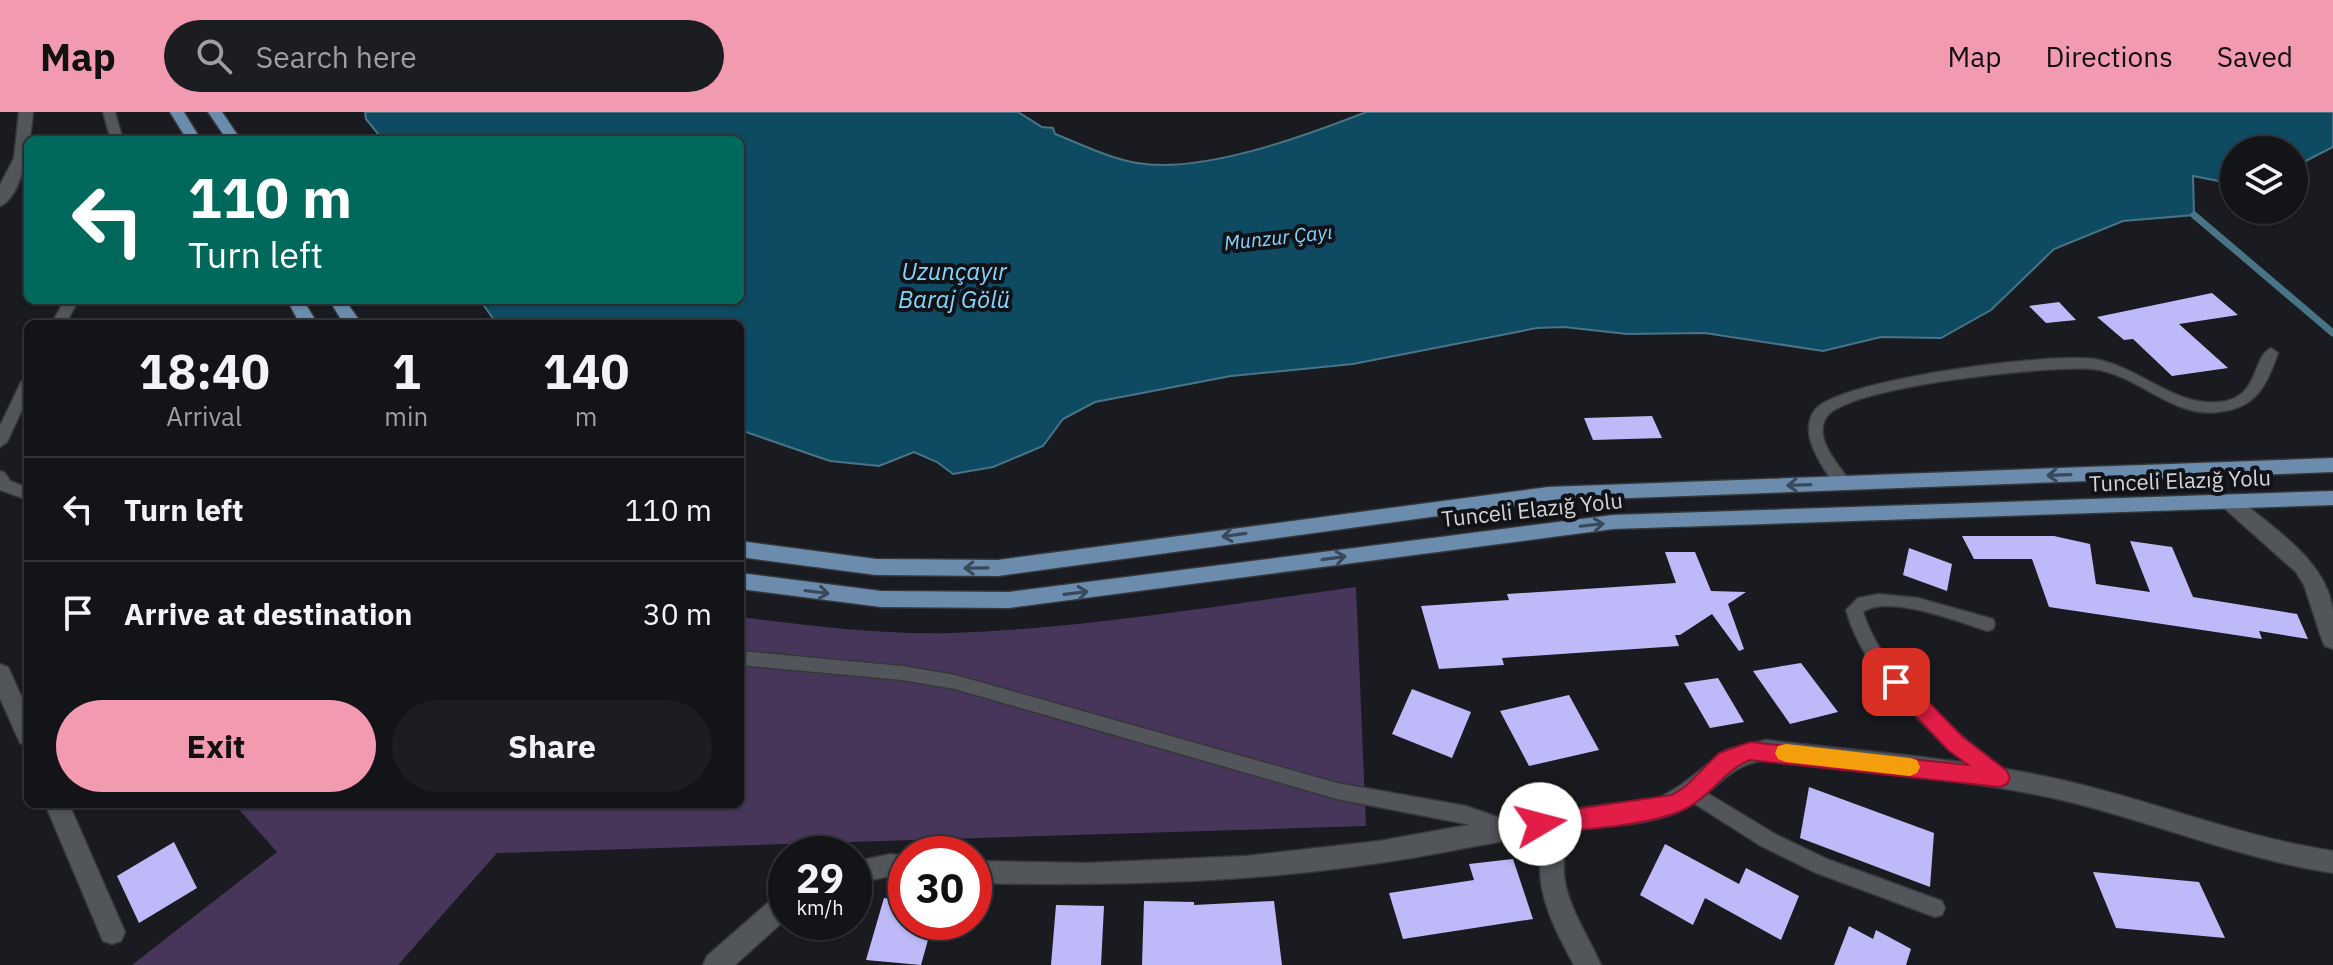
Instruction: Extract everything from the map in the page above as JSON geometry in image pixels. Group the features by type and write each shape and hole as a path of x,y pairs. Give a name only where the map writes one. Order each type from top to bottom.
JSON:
{"main road":[{"path":"177,112 192,136"},
{"path":"215,112 231,136"},
{"name":"Tunceli Elazığ Yolu","path":"744,550 876,567 998,568 1548,494 2333,465"},
{"name":"Tunceli Elazığ Yolu","path":"744,582 881,599 1009,600 1613,522 2232,504 2333,498"}],"street":[{"path":"0,201 21,158 26,112"},
{"path":"2232,504 2303,566 2314,584 2333,640"},
{"path":"0,673 24,727"},
{"path":"992,872 1115,874 1246,867 1379,852 1509,829 1661,808 1678,803 1694,793 1726,760 1750,751 2000,778 2066,791 2289,855 2333,862"},
{"path":"59,808 112,932"},
{"path":"1568,820 1552,844 1550,875 1564,918 1588,965"},
{"path":"716,965 768,919"}],"lane":[{"path":"109,112 116,136"},
{"path":"1843,483 1820,449 1816,425 1821,412 1831,403 1850,395 1890,385 1954,376 2029,366 2089,363 2108,367 2179,400 2212,408 2231,406 2250,394 2260,380 2271,353"},
{"path":"0,442 24,391"},
{"path":"0,477 4,485 24,492"},
{"path":"1987,624 1900,601 1866,601 1854,610 1860,628 1896,682 1955,743 2000,778"},
{"path":"744,658 902,673 969,685 1337,791 1466,815 1509,829"},
{"path":"1694,793 1768,840 1821,866 1935,908"}],"shaded area":[{"path":"1356,587 1366,826 992,838 888,836 888,841 872,841 872,836 768,836 768,845 497,853 398,965 132,965 277,852 238,808 744,808 744,618 819,627 926,633 1104,621"}],"water":[{"name":"Uzunçayır Baraj Gölü","path":"365,112 1018,112 1042,127 1053,128 1055,134 1106,155 1137,163 1163,165 1192,163 1253,151 1366,112 2333,112 2333,147 2308,160 2308,136 2220,136 2220,181 2193,176 2194,215 2123,221 2054,249 1991,310 1941,338 1881,337 1823,351 1705,333 1627,334 1564,327 1537,328 1353,364 1231,376 1095,402 1063,419 1043,446 993,467 953,474 937,462 914,452 879,466 830,461 744,431 744,320 494,320 483,304 744,304 744,136 380,136 366,119"}],"building":[{"path":"2212,293 2238,315 2179,324 2228,368 2172,376 2133,339 2124,340 2097,317"},
{"path":"2059,302 2076,320 2046,323 2029,306"},
{"path":"1652,416 1662,438 1593,440 1584,418"},
{"path":"1962,536 2054,536 2090,544 2096,584 2150,592 2130,541 2172,547 2193,597 2297,614 2308,639 2259,631 2262,639 2049,607 2032,559 1974,559"},
{"path":"1909,548 1952,564 1947,591 1903,575"},
{"path":"1665,552 1695,552 1711,591 1746,592 1728,604 1744,649 1739,651 1712,614 1680,635 1675,635 1679,646 1502,658 1504,665 1439,669 1421,606 1509,600 1507,594 1676,583"},
{"path":"1801,663 1838,712 1790,724 1753,671"},
{"path":"1718,678 1744,722 1710,728 1684,683"},
{"path":"1412,689 1471,712 1452,758 1392,734"},
{"path":"1569,695 1599,750 1529,766 1500,711"},
{"path":"1809,787 1934,833 1930,887 1800,838"},
{"path":"174,842 197,888 139,923 117,876"},
{"path":"1665,844 1739,884 1746,868 1799,896 1781,940 1705,898 1693,925 1640,895"},
{"path":"1513,859 1533,919 1403,939 1389,893 1474,880 1469,864"},
{"path":"2093,872 2199,882 2225,938 2116,928"},
{"path":"884,898 888,899 888,940 928,940 921,965 866,960"},
{"path":"1144,901 1194,902 1194,905 1274,901 1282,965 1142,965"},
{"path":"1056,905 1104,906 1101,965 1051,965"},
{"path":"1849,926 1873,939 1876,930 1911,949 1906,965 1834,965"}],"waterway":[{"path":"2194,215 2333,333"}],"slow traffic":[{"path":"1786,753 1910,767"}],"route":[{"path":"1540,824 1678,803 1694,793 1726,760 1750,751 1766,750 2000,778 1955,743 1896,682"}],"water label":[{"name":"Munzur Çayı","path":"1278,237"}]}
